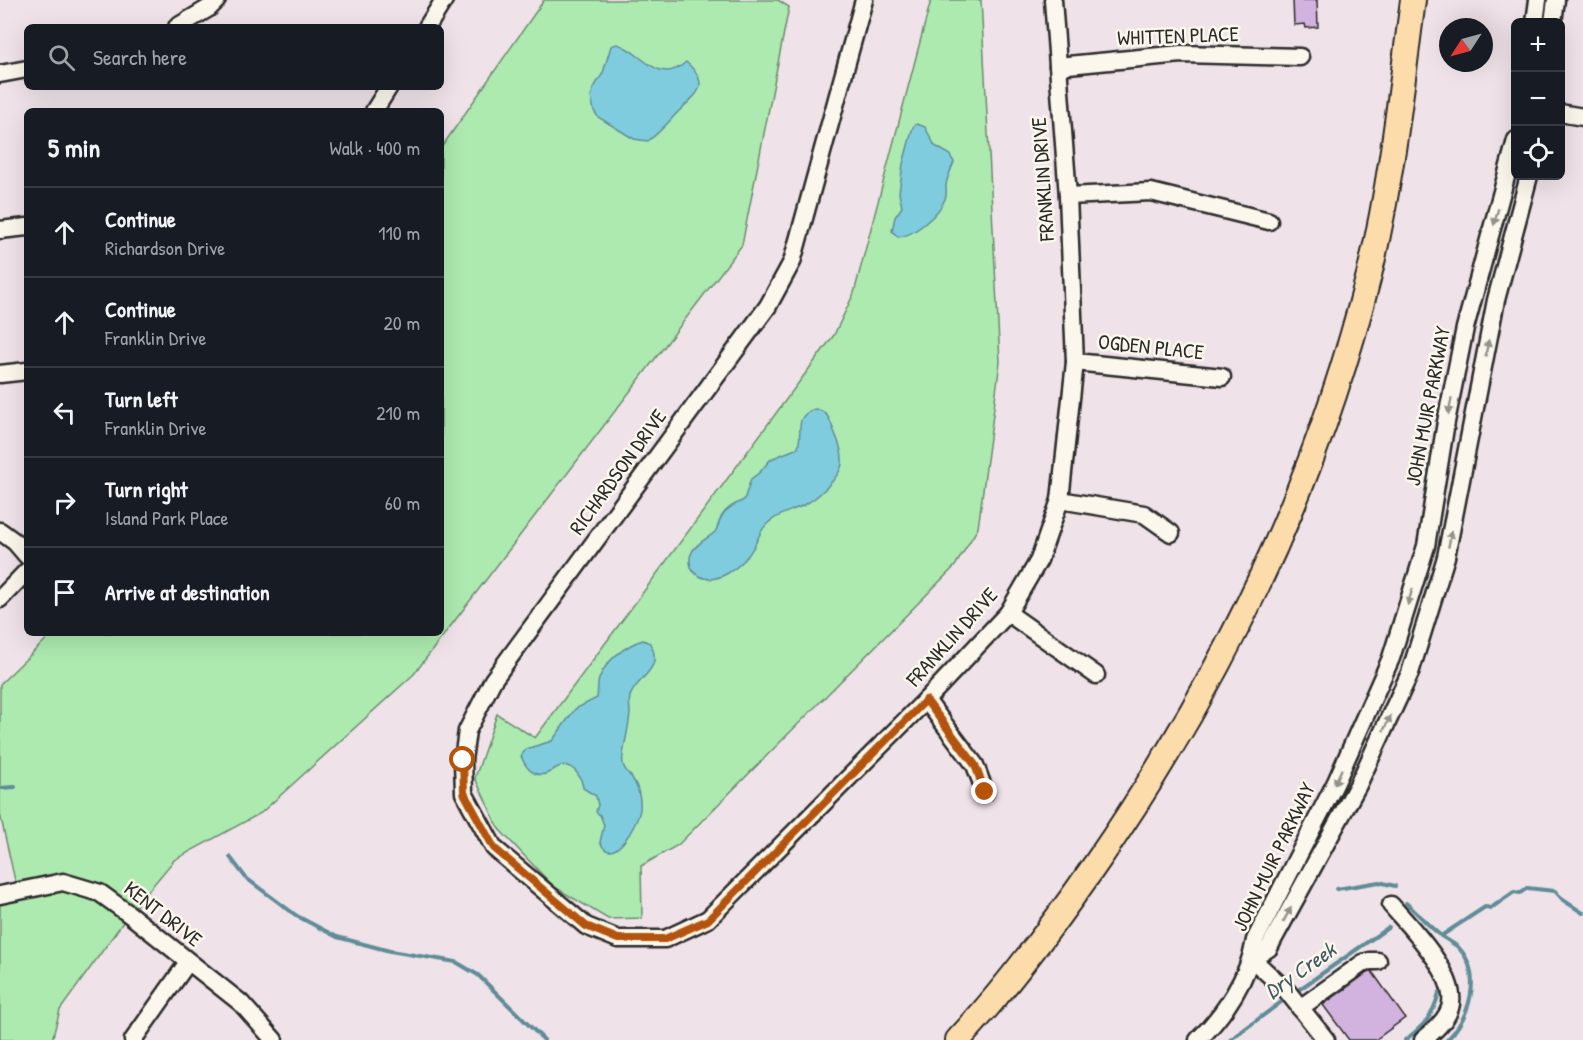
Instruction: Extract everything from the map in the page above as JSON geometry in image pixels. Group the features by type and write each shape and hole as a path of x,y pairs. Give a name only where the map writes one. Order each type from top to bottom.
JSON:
{"highway":[{"path":"958,1040 1038,944 1112,840 1157,771 1195,707 1231,638 1288,516 1311,460 1331,401 1369,275 1399,108 1413,0"}],"street":[{"path":"182,24 209,8 217,0"},
{"path":"429,24 444,0"},
{"name":"RICHARDSON DRIVE","path":"586,926 494,848 464,793 463,760 467,731 494,680 768,306 792,262 864,0"},
{"name":"FRANKLIN DRIVE","path":"586,926 618,939 665,939 708,920 926,700 1008,613 1039,560 1060,500 1075,362 1068,196 1053,0"},
{"path":"1536,18 1538,0"},
{"path":"1554,18 1556,0"},
{"name":"WHITTEN PLACE","path":"1058,66 1181,54 1300,57"},
{"path":"0,74 24,70"},
{"path":"376,108 387,90"},
{"path":"1565,114 1583,117"},
{"name":"JOHN MUIR PARKWAY","path":"1252,959 1255,940 1336,782 1391,658 1426,546 1446,422 1465,328 1511,155"},
{"name":"JOHN MUIR PARKWAY","path":"1252,959 1269,948 1358,785 1410,673 1446,557 1496,300 1528,180"},
{"path":"1068,196 1151,192 1269,221"},
{"path":"0,230 24,227"},
{"name":"OGDEN PLACE","path":"1075,362 1222,377"},
{"path":"0,374 24,371"},
{"path":"1060,500 1144,514 1171,533"},
{"path":"0,531 15,542 24,552"},
{"path":"0,599 24,574"},
{"path":"1008,613 1096,675"},
{"path":"926,700 975,765 985,792"},
{"name":"KENT DRIVE","path":"0,895 63,882 100,893 241,1003 274,1040"},
{"path":"1391,905 1433,954 1447,980 1451,996 1451,1008 1442,1022 1423,1040"},
{"path":"1198,1040 1228,1003 1252,959 1293,999 1326,1040"},
{"path":"133,1040 188,962"},
{"path":"1293,999 1363,963 1377,962"}],"green space":[{"path":"544,0 778,0 789,7 742,245 444,635 444,144"},
{"path":"931,0 981,0 1000,362 978,528 955,566 678,845 641,866 642,918 608,919 553,886 499,829 475,778 497,714 535,738 834,335 854,293"},
{"path":"50,636 443,636 414,674 261,813 174,860 129,914 60,1010 52,1040 0,1040 0,894 16,885 0,814 0,684"}],"water":[{"path":"617,44 658,69 667,71 676,69 686,62 699,77 699,90 648,141 634,139 598,117 594,111 591,97 593,89 603,73 611,46"},
{"path":"917,124 925,127 935,146 949,154 954,162 942,205 925,223 911,233 898,237 892,231 895,217 902,207 899,193 903,164 913,127"},
{"path":"815,409 828,417 839,442 842,458 838,474 809,502 780,515 767,524 749,555 735,568 718,577 709,579 701,577 691,567 690,558 693,550 715,532 727,510 744,500 751,479 771,459 798,448 801,420 808,412"},
{"path":"643,640 650,643 654,652 653,666 630,696 630,718 622,761 637,789 640,809 630,833 618,848 611,851 605,849 600,842 604,825 600,815 596,812 598,805 596,796 583,788 577,772 570,767 562,766 545,774 536,774 529,769 521,756 526,749 552,741 575,709 597,698 599,679 611,660 623,650"}],"building":[{"path":"1293,0 1317,0 1318,27 1306,28 1305,24 1294,25"},
{"path":"1371,970 1405,1018 1375,1040 1349,1040 1323,1005"}],"waterway":[{"path":"0,788 15,787"},
{"path":"230,857 246,878 297,916 337,937 390,951 456,962 478,975 544,1040"},
{"path":"1337,889 1379,882 1395,886"},
{"name":"Dry Creek","path":"1441,936 1485,907 1491,908 1514,892 1520,893 1527,888 1555,891 1563,900 1583,913"},
{"path":"1406,903 1440,935 1459,948 1470,971 1471,996 1462,1020 1447,1040"},
{"name":"Dry Creek","path":"1294,993 1389,927"},
{"path":"1405,1040 1427,1020 1439,993"},
{"name":"Dry Creek","path":"1230,1040 1288,997"}],"route":[{"path":"463,760 464,793 494,848 586,926 618,939 665,939 708,920 926,700 975,765 985,792"}]}
